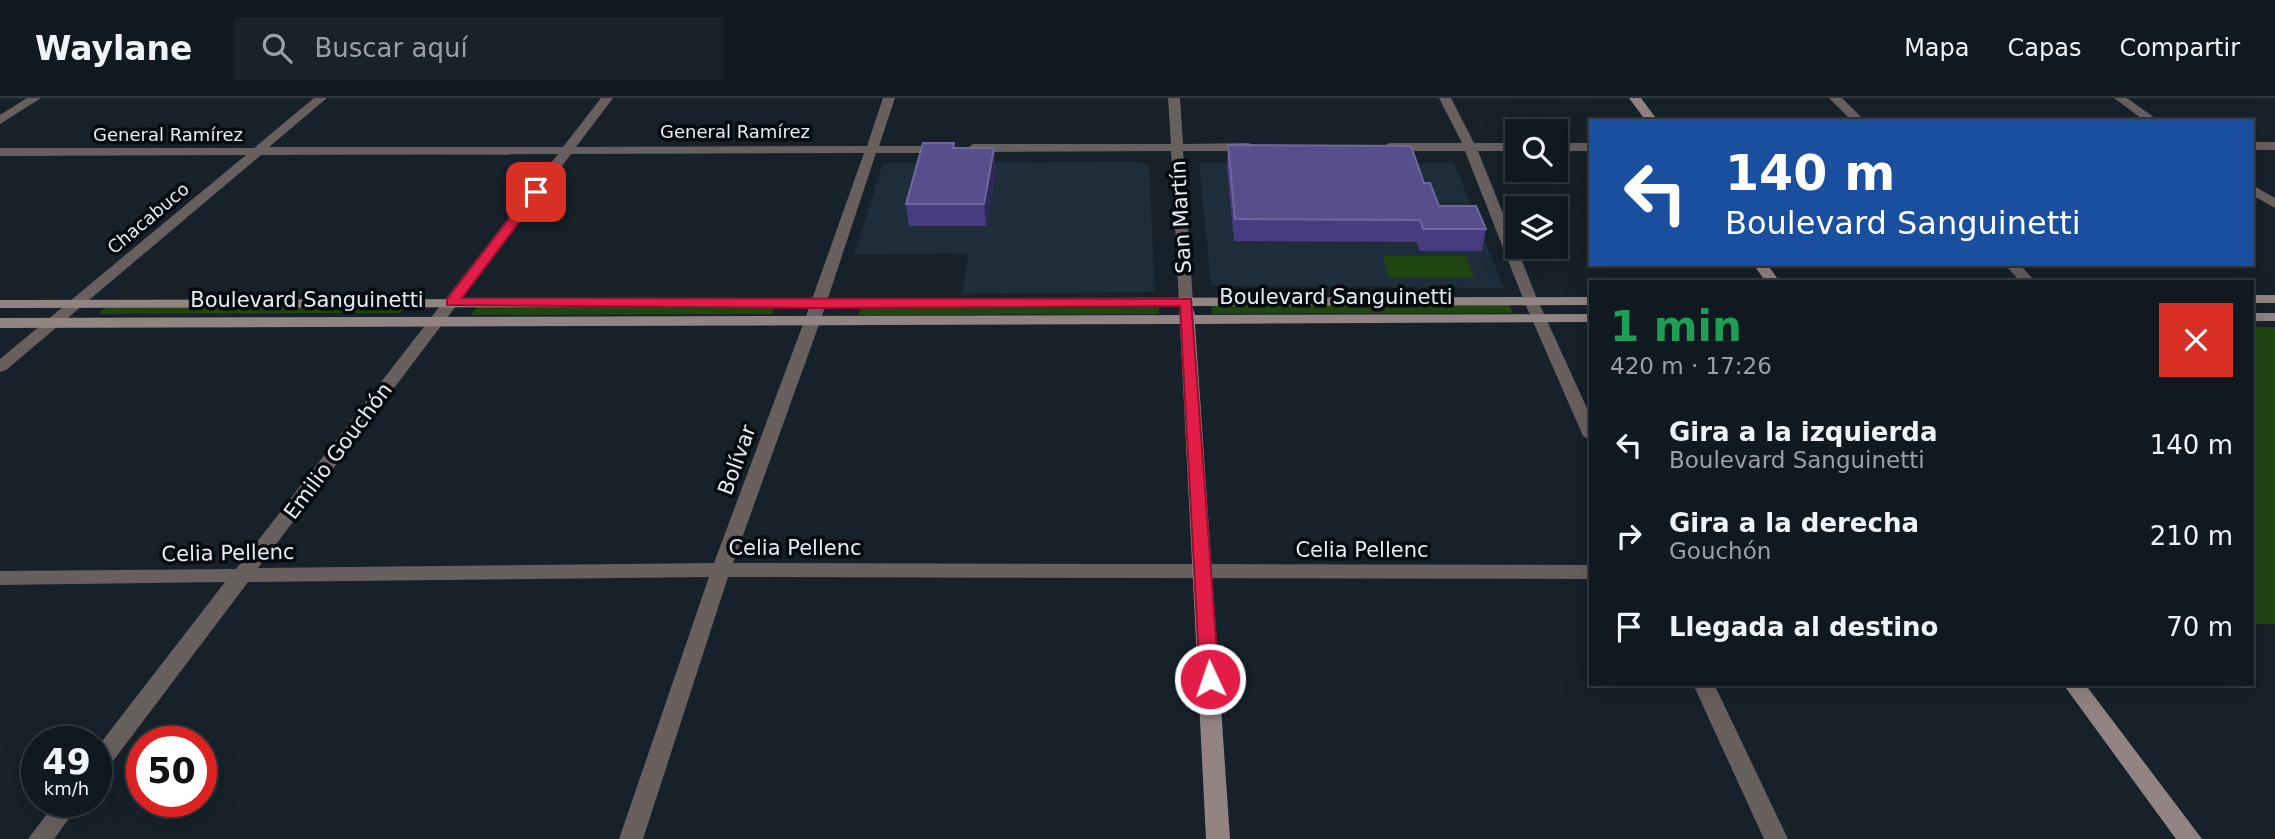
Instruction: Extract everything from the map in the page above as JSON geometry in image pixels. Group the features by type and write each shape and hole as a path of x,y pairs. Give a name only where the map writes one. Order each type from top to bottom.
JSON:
{"street":[{"path":"0,120 35,98"},
{"name":"Chacabuco","path":"0,367 321,98"},
{"name":"Emilio Gouchón","path":"112,745 607,98"},
{"name":"Bolívar","path":"631,839 721,570 816,312 889,98"},
{"name":"San Martín","path":"1174,98 1205,573 1218,839"},
{"path":"1445,98 1470,147 1531,302 1589,431"},
{"path":"1635,98 1651,119"},
{"path":"1835,98 1857,119"},
{"path":"2120,98 2150,119"},
{"path":"2254,146 2275,146"},
{"name":"General Ramírez","path":"0,152 1261,147"},
{"path":"1372,147 1505,147"},
{"path":"1568,147 1589,147"},
{"path":"2254,190 2275,204"},
{"path":"2013,266 2027,280"},
{"path":"2254,299 2275,299"},
{"name":"Boulevard Sanguinetti","path":"0,323 437,321 816,312 1187,310 1589,301"},
{"name":"Boulevard Sanguinetti","path":"0,304 452,302 816,312"},
{"name":"Boulevard Sanguinetti","path":"1187,310 1589,318"},
{"path":"2254,317 2275,317"},
{"name":"Celia Pellenc","path":"0,578 721,570 1589,572"},
{"path":"1704,686 1776,839"},
{"path":"2075,686 2190,839"},
{"path":"40,839 57,817"}],"shaded area":[{"path":"1135,161 1149,166 1155,292 962,294 968,254 854,255 883,163"},
{"path":"1199,163 1454,163 1504,288 1211,286"}],"green space":[{"path":"1383,256 1466,256 1474,278 1389,278"},
{"path":"1509,305 1513,313 1212,314 1211,306"},
{"path":"406,306 400,313 98,314 106,307"},
{"path":"775,306 773,314 471,315 476,307"},
{"path":"1159,307 1159,314 858,315 860,308"},
{"path":"2254,327 2275,327 2275,624 2254,624"}],"building":[{"path":"923,143 954,143 953,148 994,148 984,204 906,204"},
{"path":"1228,145 1411,146 1424,183 1430,183 1439,206 1476,206 1486,229 1423,229 1420,220 1235,219"}],"route":[{"path":"536,192 452,302 1186,302 1210,679"}]}
